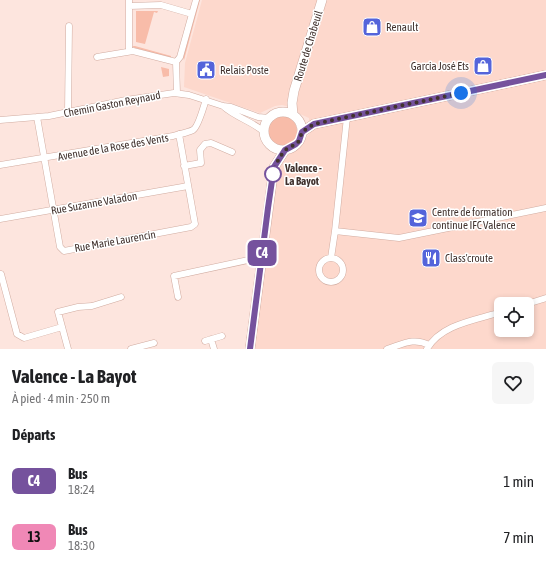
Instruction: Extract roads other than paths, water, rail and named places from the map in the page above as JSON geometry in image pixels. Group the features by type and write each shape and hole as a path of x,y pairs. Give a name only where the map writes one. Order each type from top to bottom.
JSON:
{"main road":[{"name":"Route de Chabeuil","path":"296,119 292,103 294,91 322,0"},
{"path":"274,167 285,150 296,144 299,141 302,132 314,124 546,75"},
{"name":"Route de Chabeuil","path":"281,112 294,91"},
{"path":"285,150 280,150 271,146 264,137 263,131 269,118 281,112 296,119 314,124"},
{"path":"296,119 302,132"},
{"path":"250,349 274,167 271,146"}],"street":[{"path":"177,93 176,62 180,57 196,0"},
{"path":"129,51 129,3 161,5 192,14"},
{"path":"68,112 69,26"},
{"path":"97,57 133,51 176,62"},
{"name":"Chemin Gaston Reynaud","path":"0,120 37,117 126,100 177,93 231,107 258,117 269,118"},
{"name":"Avenue de la Rose des Vents","path":"0,165 40,158 45,159 191,131 195,128 206,100"},
{"name":"Chemin Gaston Reynaud","path":"223,106 229,111 251,122 263,131"},
{"name":"Rue Marie Laurencin","path":"37,117 60,247 64,251 192,227 195,224 179,134"},
{"path":"331,258 347,117"},
{"path":"202,170 200,150 208,143 232,152"},
{"path":"184,166 201,163"},
{"name":"Rue Suzanne Valadon","path":"0,219 188,186"},
{"path":"335,231 399,238 546,208"},
{"path":"178,297 174,276 262,257"},
{"path":"331,258 339,261 343,272 342,276 336,281 329,283 322,279 318,271 324,260 331,258"},
{"path":"0,274 17,334 24,338 62,327"},
{"path":"68,349 58,312 78,307 92,306 122,297"},
{"path":"534,302 546,298"},
{"path":"387,349 413,340 423,342 428,347 444,331 494,314"},
{"path":"214,349 208,340 222,336"},
{"path":"131,349 154,343"}],"place":[{"name":"Renault","path":"372,27"},
{"name":"Garcia José Ets","path":"483,66"},
{"name":"Relais Poste","path":"206,70"},
{"name":"Valence - La Bayot","path":"273,174"},
{"name":"Centre de formation continue IFC Valence","path":"418,218"},
{"name":"Class'croute","path":"431,258"}]}
